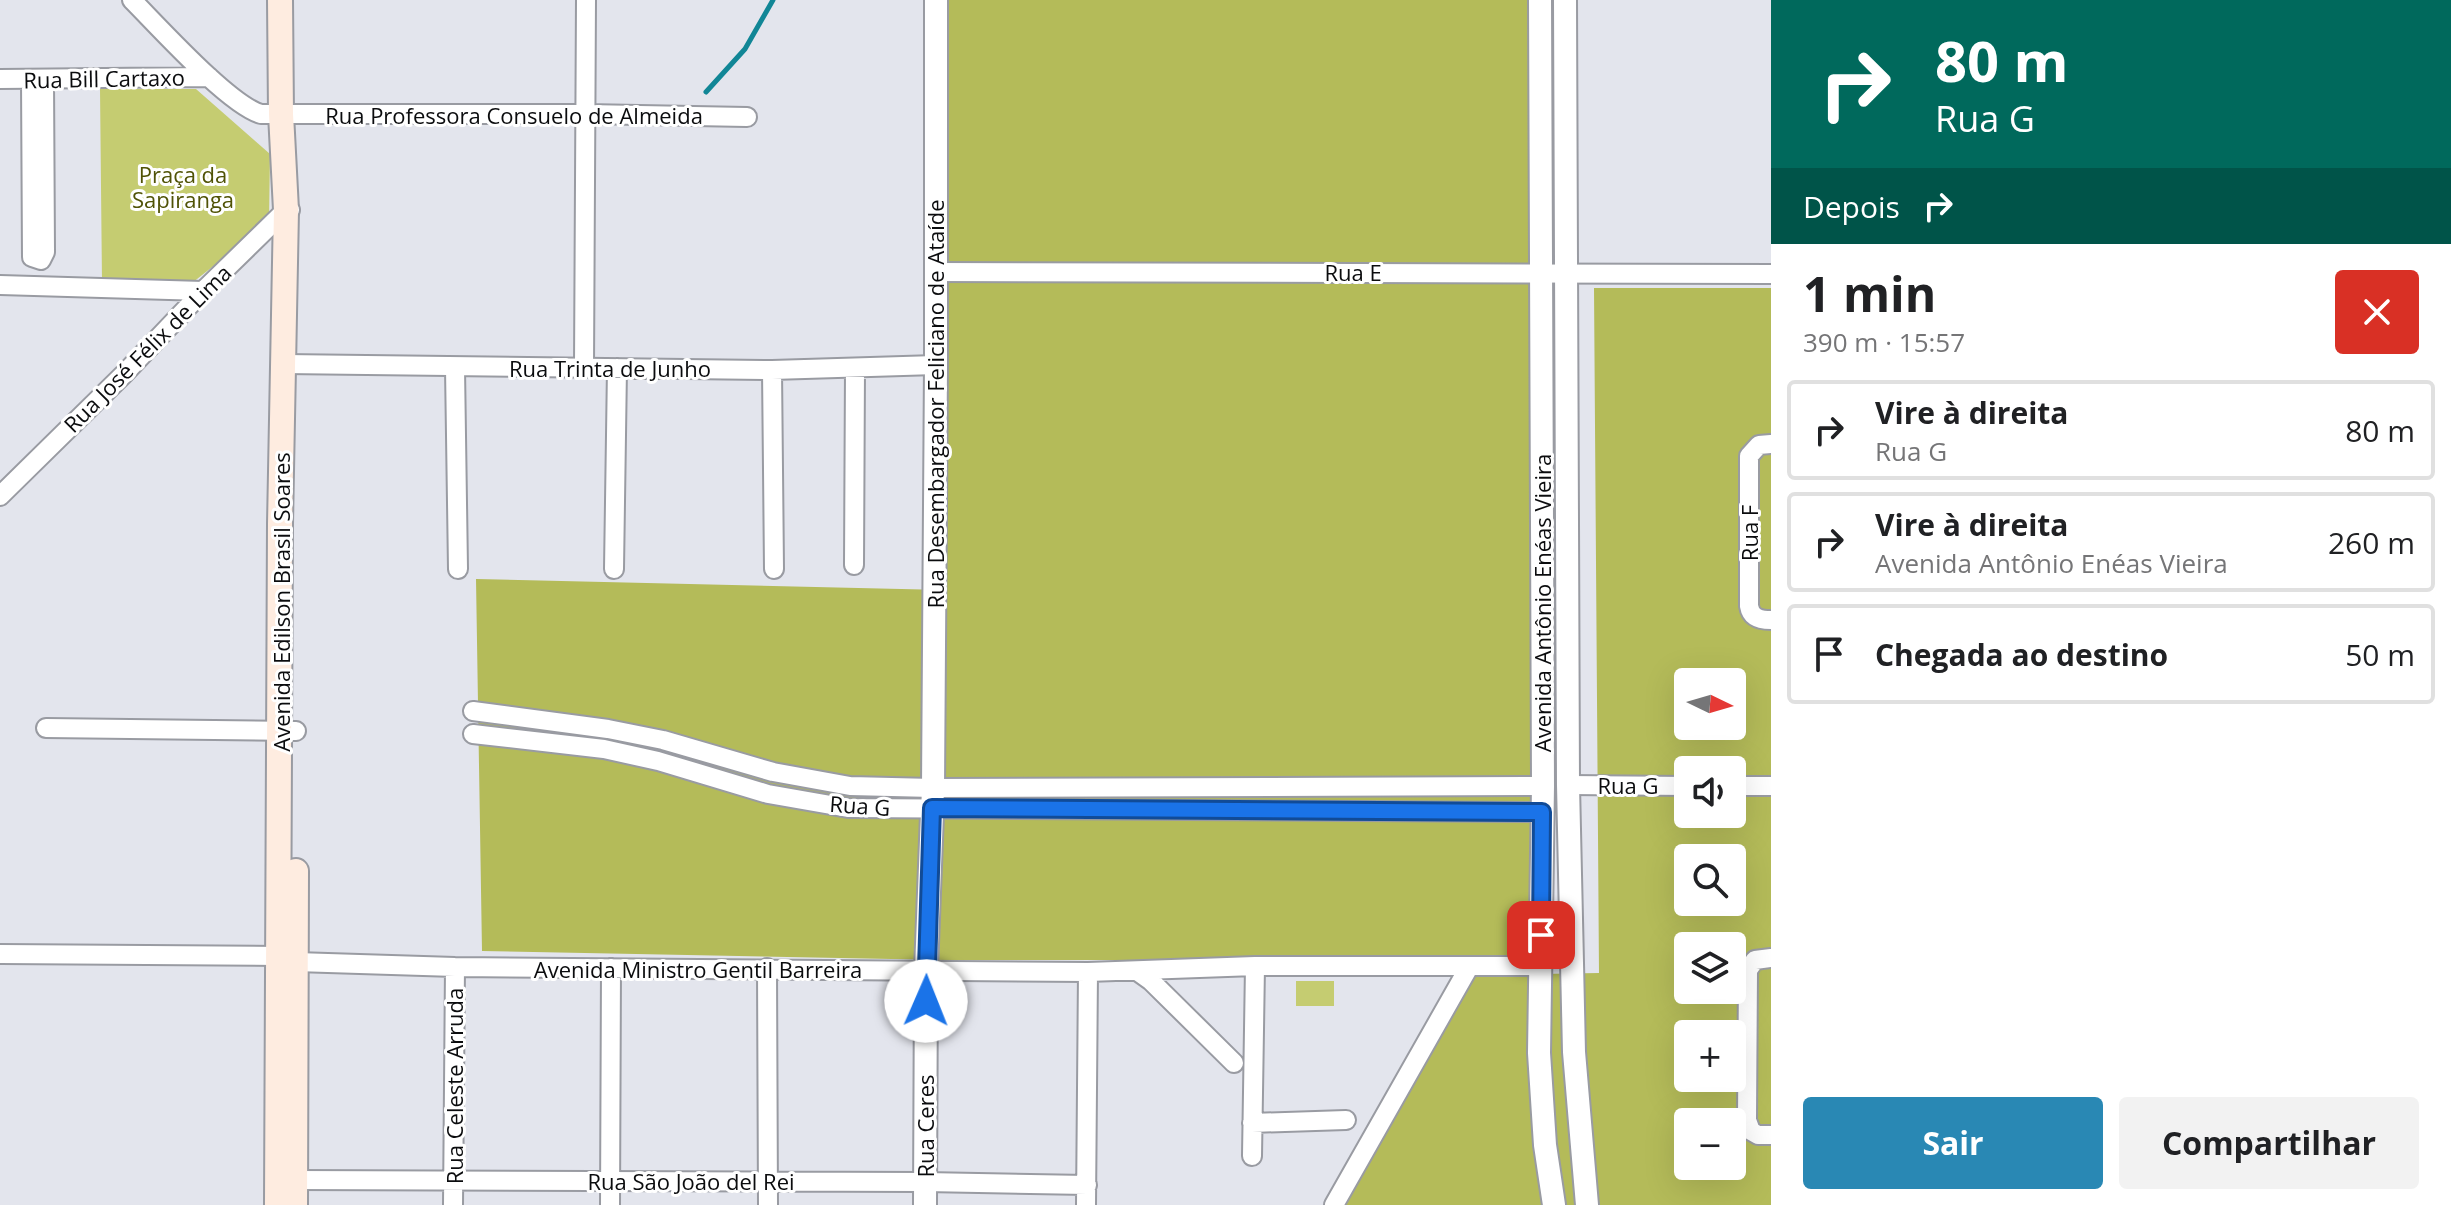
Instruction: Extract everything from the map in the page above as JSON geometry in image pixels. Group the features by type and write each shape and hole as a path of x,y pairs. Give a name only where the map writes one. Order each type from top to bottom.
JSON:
{"main road":[{"name":"Avenida Edilson Brasil Soares","path":"280,0 289,114 291,210 291,364 280,524 288,731 287,959 295,1205"},
{"name":"Avenida Edilson Brasil Soares","path":"289,114 297,0"},
{"name":"Avenida Edilson Brasil Soares","path":"277,1205 287,959"}],"street":[{"name":"Rua Professora Consuelo de Almeida","path":"132,0 209,77 251,110 261,114 747,117"},
{"path":"584,367 586,0"},
{"name":"Rua Desembargador Feliciano de Ataíde","path":"932,798 936,0"},
{"name":"Avenida Antônio Enéas Vieira","path":"1540,0 1543,786 1539,1053 1554,1205"},
{"name":"Avenida Antônio Enéas Vieira","path":"1565,0 1568,785 1574,1052 1587,1205"},
{"name":"Rua Bill Cartaxo","path":"0,79 209,77"},
{"path":"38,80 45,252 41,260 32,257 38,80"},
{"name":"Rua José Félix de Lima","path":"0,496 203,291 291,210"},
{"name":"Rua E","path":"935,272 1771,274"},
{"path":"0,285 203,291"},
{"name":"Rua Trinta de Junho","path":"291,364 772,370 936,365"},
{"path":"455,368 458,569"},
{"path":"614,569 617,368"},
{"path":"854,565 855,369"},
{"path":"772,370 774,569"},
{"name":"Rua F","path":"1771,444 1759,445 1749,456 1750,611 1760,620 1771,620"},
{"name":"Rua G","path":"1542,812 932,798 773,772 649,737 608,729 482,712 481,735 604,749 658,761 768,794 848,808 932,798 1543,786"},
{"path":"46,728 288,731"},
{"name":"Rua G","path":"1568,785 1674,786"},
{"path":"1746,786 1771,786"},
{"name":"Rua Ceres","path":"925,1205 926,970 932,798"},
{"name":"Avenida Ministro Gentil Barreira","path":"0,954 287,959 455,967 1088,972 1255,966 1541,966"},
{"path":"1771,958 1755,960 1748,970 1747,1105 1751,1131 1758,1135 1771,1135"},
{"path":"1252,1156 1255,966"},
{"name":"Rua Celeste Arruda","path":"453,1205 455,967"},
{"path":"1334,1205 1469,967"},
{"path":"610,1205 611,968"},
{"path":"767,968 768,1205"},
{"path":"1137,971 1234,1063"},
{"path":"1086,1205 1088,972"},
{"path":"1252,1123 1346,1120"},
{"name":"Rua São João del Rei","path":"294,1180 1087,1185"}],"green space":[{"path":"947,0 1534,0 1537,960 943,960 482,951 476,579 944,590"},
{"name":"Praça da Sapiranga","path":"100,89 196,89 270,154 269,222 192,283 102,282"},
{"path":"1594,288 1771,288 1771,1205 1341,1205 1473,975 1599,973"},
{"path":"1296,981 1334,981 1334,1006 1296,1006"}],"waterway":[{"path":"706,92 745,49 773,0"}],"route":[{"path":"926,1001 932,808 1542,812 1541,935"}]}
